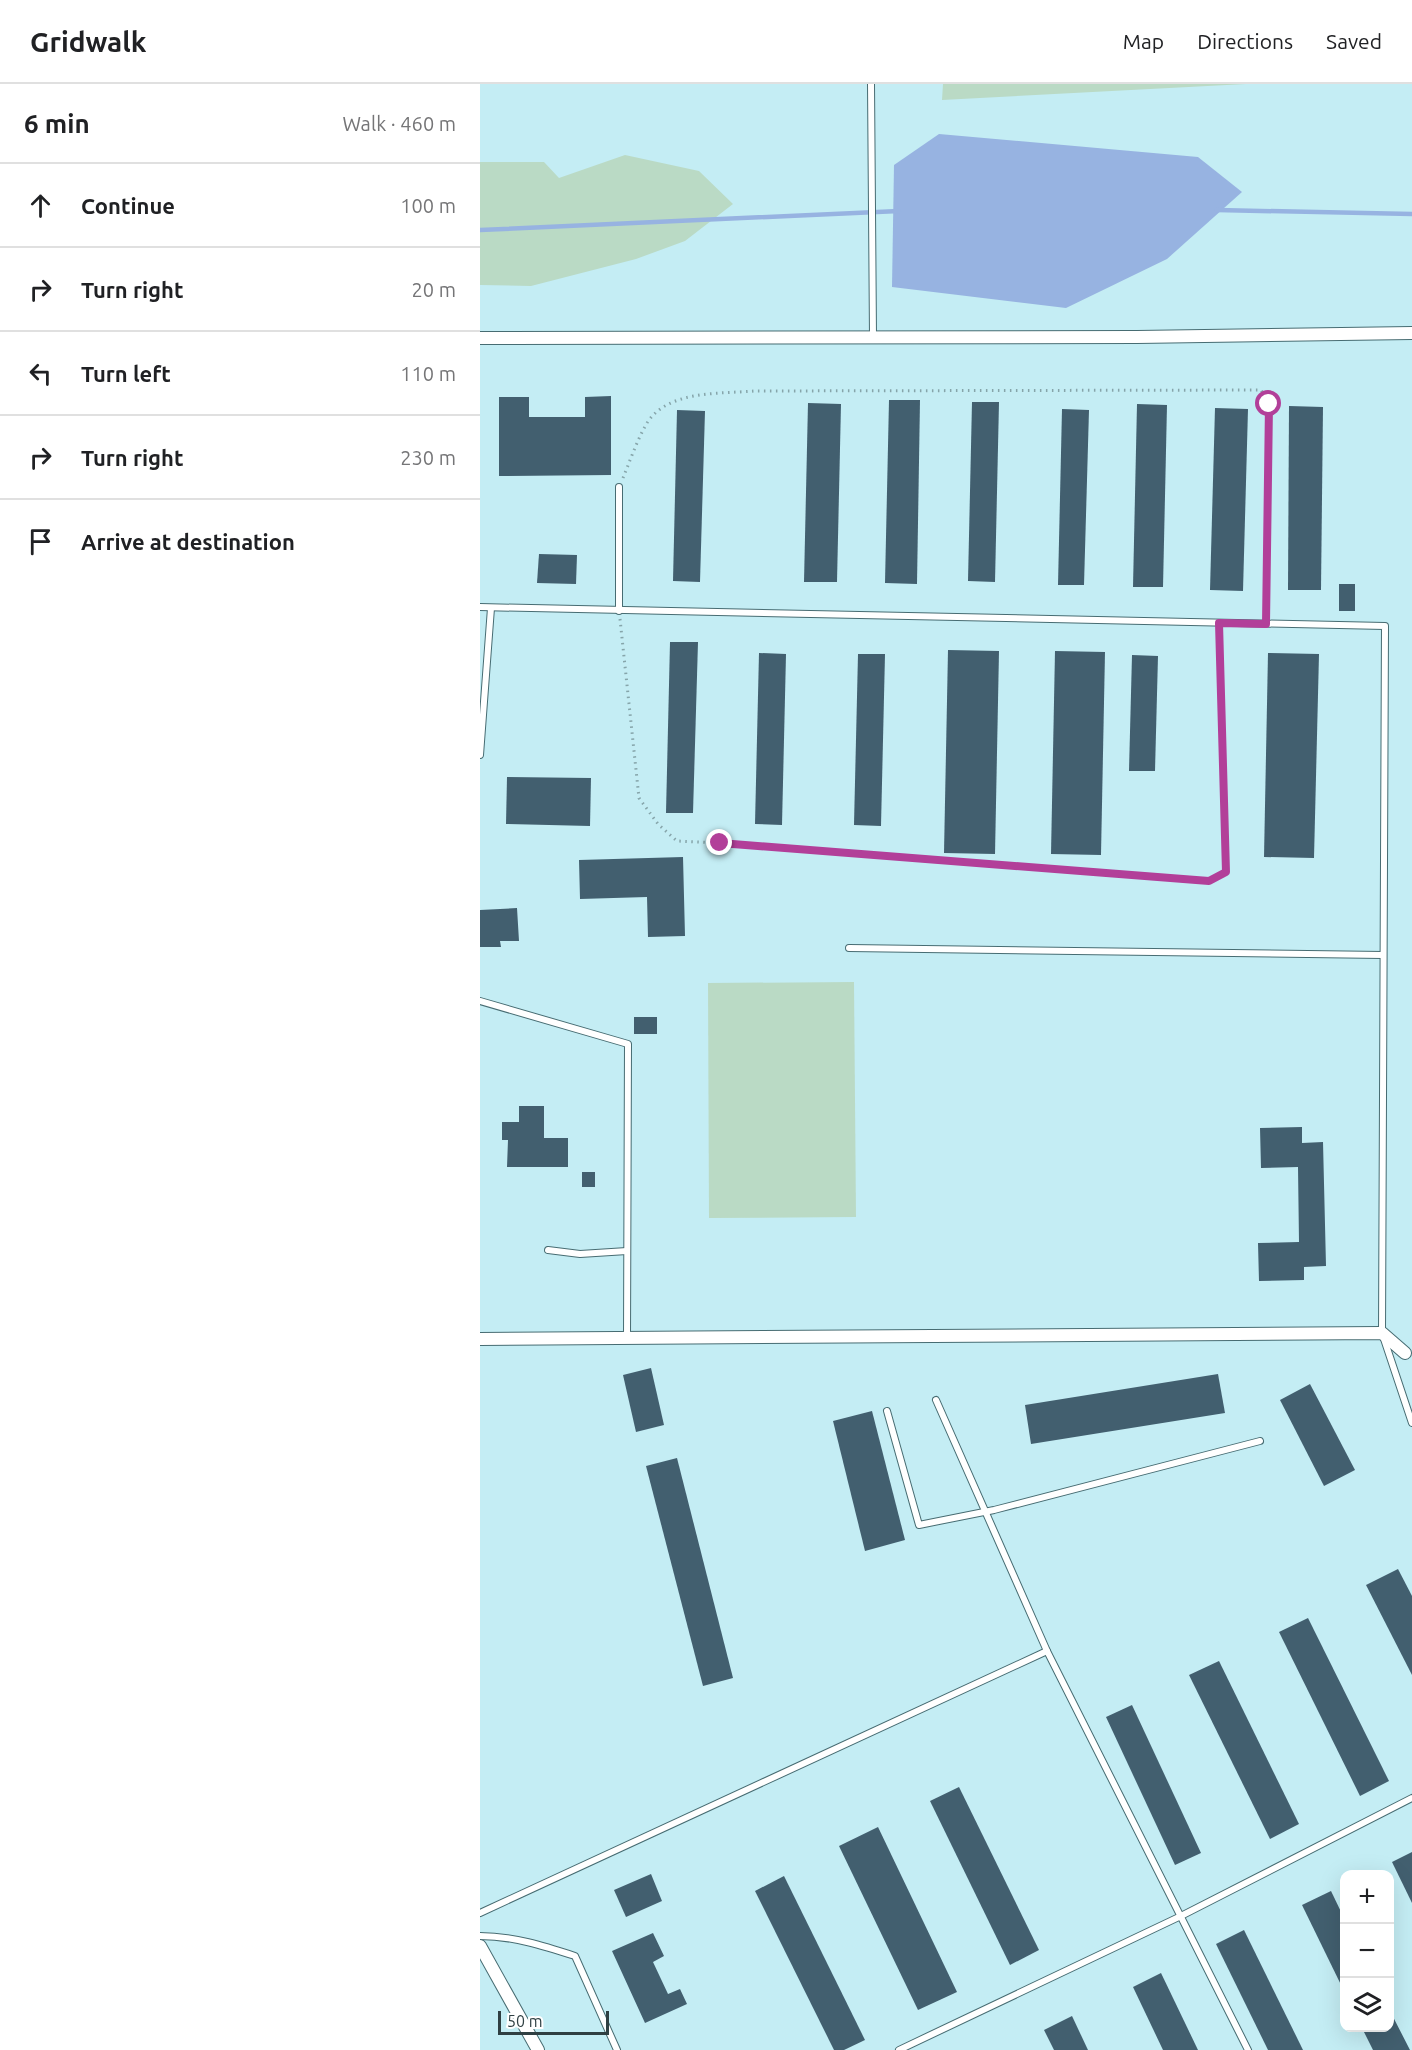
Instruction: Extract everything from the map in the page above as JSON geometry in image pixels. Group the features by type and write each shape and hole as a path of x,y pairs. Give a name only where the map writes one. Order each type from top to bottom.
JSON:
{"street":[{"path":"480,338 1137,337 1412,333"},
{"path":"480,1339 1382,1333 1406,1353"},
{"path":"480,1946 538,2050"}],"lane":[{"path":"871,84 873,336"},
{"path":"619,487 619,611"},
{"path":"480,607 1385,626 1382,1333 1412,1423"},
{"path":"480,755 492,608"},
{"path":"849,948 1383,956"},
{"path":"480,1001 628,1044 627,1338"},
{"path":"549,1250 580,1254 627,1251"},
{"path":"936,1400 1047,1651 1248,2050"},
{"path":"887,1411 919,1525 986,1512 1260,1441"},
{"path":"480,1913 1047,1651"},
{"path":"899,2050 1180,1916 1412,1798"},
{"path":"480,1936 500,1936 533,1942 575,1956 617,2050"}],"path":[{"path":"619,487 647,423 662,407 692,396 753,391 1261,390 1269,404 1266,624"},
{"path":"619,611 639,798 658,824 677,841 1209,881 1226,872 1219,623"}],"green space":[{"path":"943,84 1246,84 942,100"},
{"path":"625,155 699,171 733,204 685,241 636,259 531,286 480,285 480,162 544,162 559,178"},
{"path":"854,982 856,1217 709,1218 708,983"}],"water":[{"path":"939,134 1198,157 1242,192 1167,259 1066,308 892,287 894,165"}],"building":[{"path":"611,396 611,475 499,476 499,397 529,397 529,417 585,417 585,397"},
{"path":"889,400 920,400 917,584 885,583"},
{"path":"972,402 999,402 995,582 968,581"},
{"path":"808,403 841,404 837,582 804,582"},
{"path":"1137,404 1167,405 1163,587 1133,587"},
{"path":"1289,406 1323,407 1321,590 1288,590"},
{"path":"1215,408 1248,409 1243,591 1210,590"},
{"path":"1062,409 1089,410 1084,585 1058,585"},
{"path":"677,410 705,411 700,582 673,581"},
{"path":"539,554 577,555 576,584 537,583"},
{"path":"1339,584 1355,584 1355,611 1339,611"},
{"path":"670,642 698,642 693,813 666,813"},
{"path":"948,650 999,651 995,854 944,853"},
{"path":"1055,651 1105,652 1101,855 1051,854"},
{"path":"759,653 786,654 782,825 755,824"},
{"path":"1268,653 1319,654 1314,858 1264,857"},
{"path":"858,654 885,654 881,826 854,825"},
{"path":"1132,655 1158,656 1155,771 1129,771"},
{"path":"507,777 591,778 590,826 506,824"},
{"path":"683,857 685,936 648,937 647,897 580,899 579,860"},
{"path":"517,908 519,941 500,941 501,947 480,947 480,910"},
{"path":"634,1017 657,1017 657,1034 634,1034"},
{"path":"519,1106 544,1106 544,1138 568,1138 568,1167 507,1167 508,1140 502,1140 502,1122 519,1122"},
{"path":"1302,1127 1302,1143 1323,1142 1326,1266 1304,1267 1304,1280 1259,1281 1258,1243 1299,1242 1298,1167 1261,1168 1260,1128"},
{"path":"582,1172 595,1172 595,1187 582,1187"},
{"path":"651,1368 664,1425 636,1432 623,1375"},
{"path":"1218,1374 1225,1413 1031,1444 1025,1405"},
{"path":"1310,1384 1355,1470 1324,1486 1280,1400"},
{"path":"872,1411 905,1540 865,1551 833,1421"},
{"path":"677,1458 733,1678 703,1686 646,1466"},
{"path":"1398,1569 1412,1596 1412,1675 1366,1585"},
{"path":"1308,1618 1389,1781 1360,1796 1279,1632"},
{"path":"1219,1661 1299,1824 1270,1839 1189,1675"},
{"path":"1132,1705 1201,1853 1175,1865 1106,1717"},
{"path":"959,1787 1039,1950 1010,1965 930,1801"},
{"path":"878,1827 957,1992 918,2010 839,1846"},
{"path":"1412,1852 1412,1903 1392,1862"},
{"path":"651,1874 662,1901 626,1917 614,1890"},
{"path":"784,1876 865,2040 844,2050 834,2050 755,1891"},
{"path":"1331,1891 1340,1910 1340,1983 1302,1905"},
{"path":"1244,1930 1303,2050 1268,2050 1216,1944"},
{"path":"653,1933 664,1956 653,1962 668,1994 680,1989 687,2004 645,2023 612,1951"},
{"path":"1161,1973 1198,2050 1163,2050 1133,1987"},
{"path":"1072,2016 1088,2050 1054,2050 1044,2030"},
{"path":"1394,2019 1410,2050 1373,2050 1364,2032 1394,2032"}],"waterway":[{"path":"1217,210 1412,214"},
{"path":"480,230 899,211"}],"route":[{"path":"720,843 1209,881 1226,872 1219,623 1266,624 1269,404"}]}
